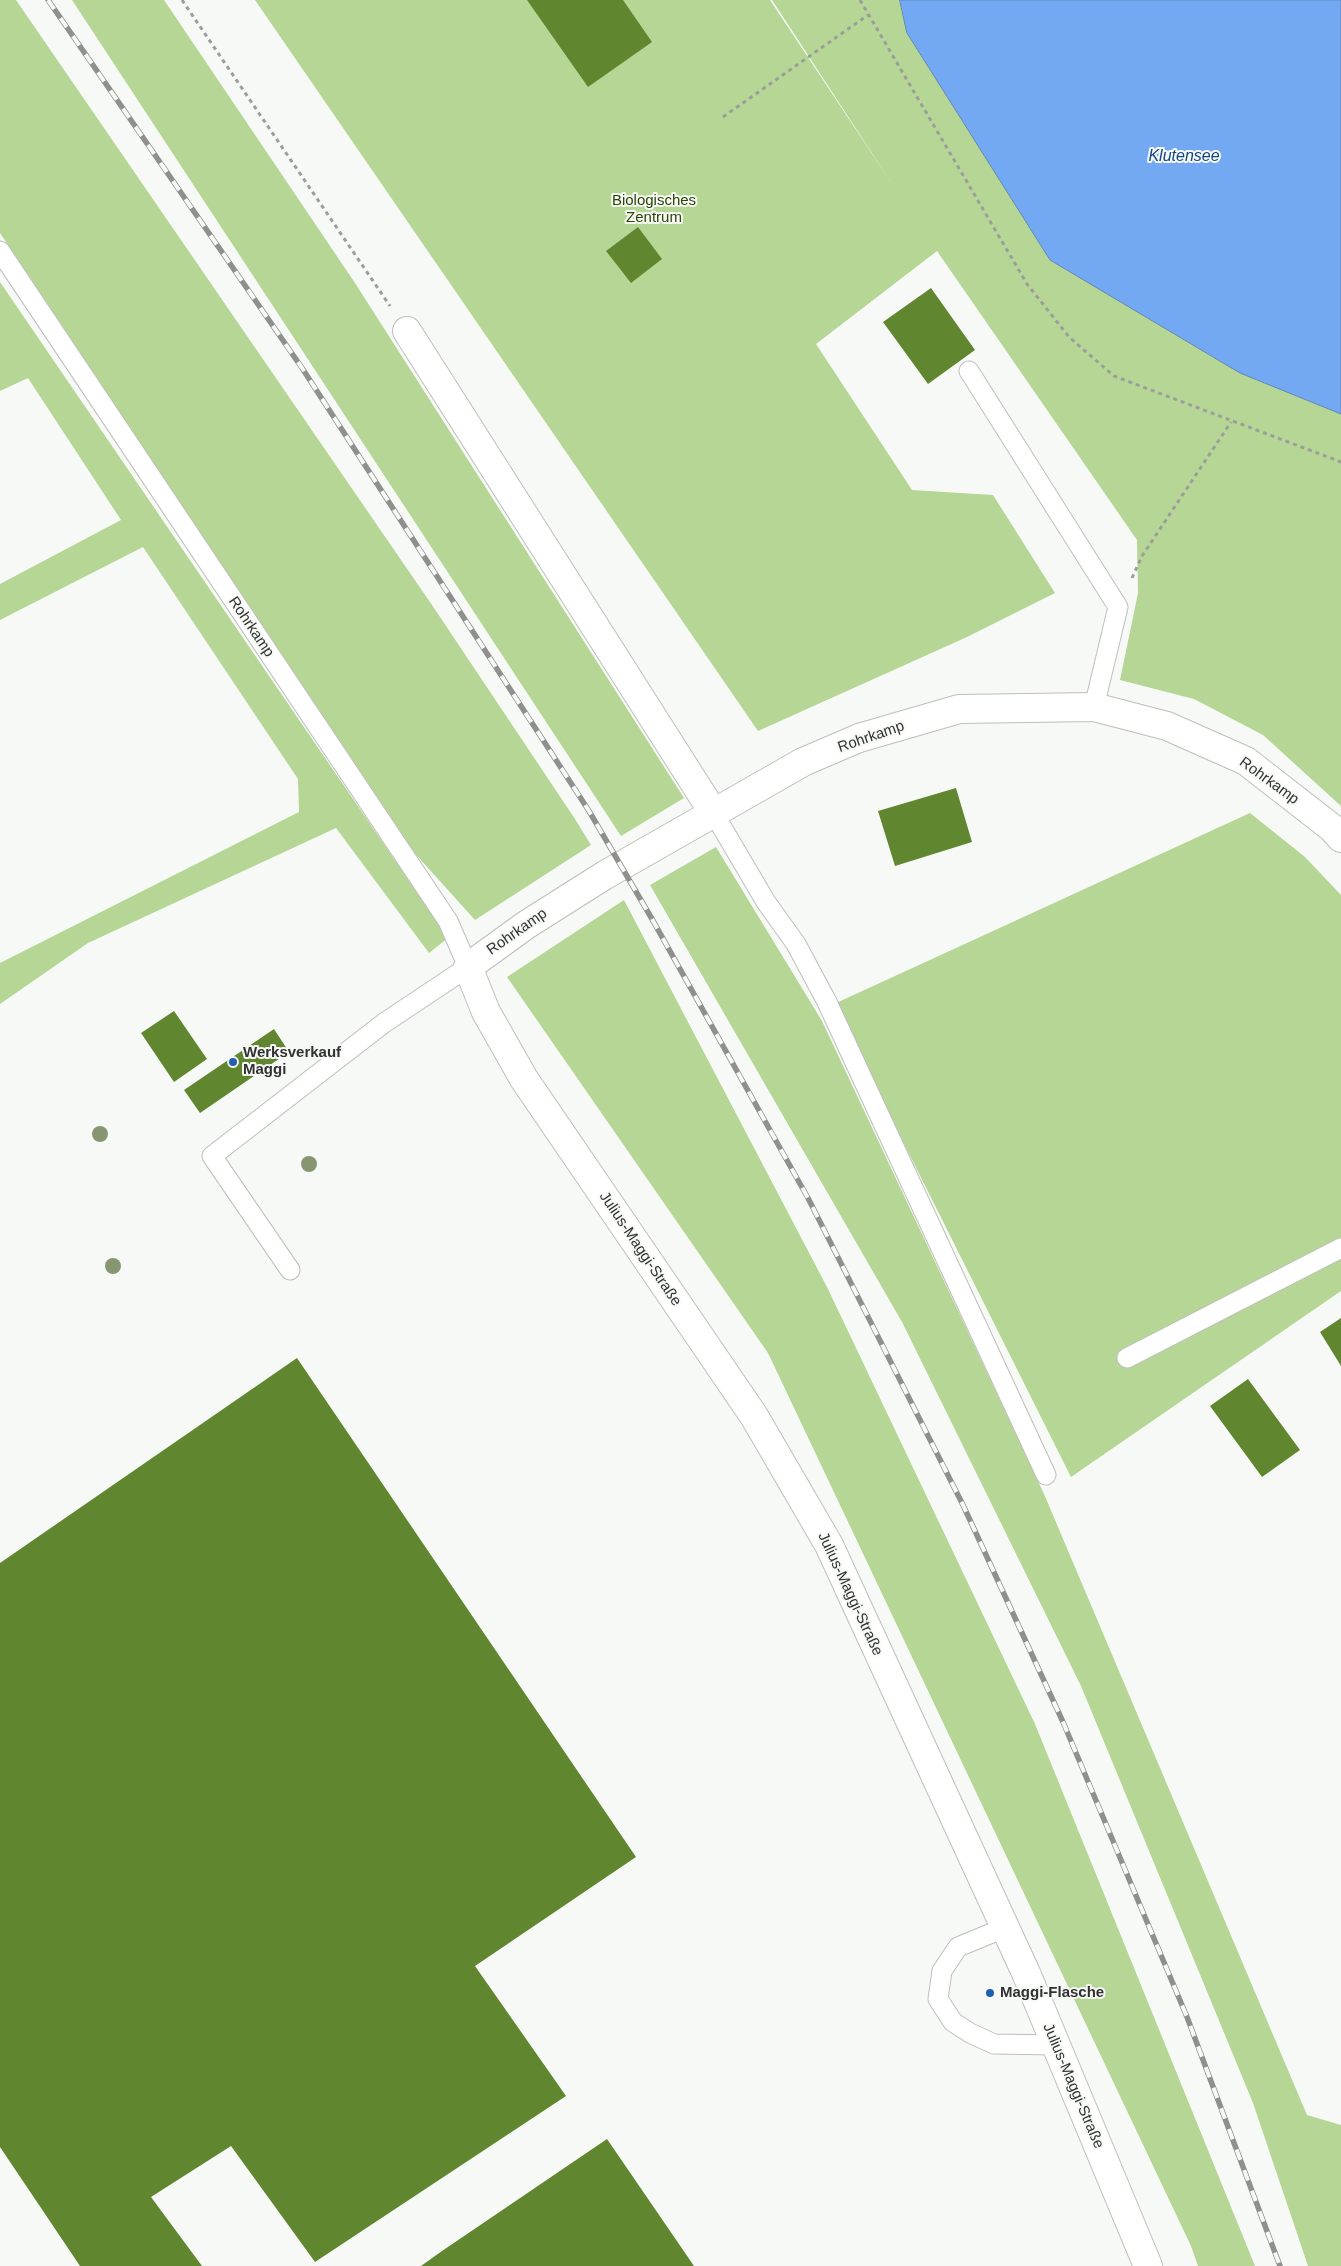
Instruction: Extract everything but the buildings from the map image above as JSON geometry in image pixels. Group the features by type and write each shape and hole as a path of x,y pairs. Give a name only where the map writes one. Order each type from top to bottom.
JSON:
{"street":[{"path":"407,331 713,812"},
{"name":"Rohrkamp","path":"468,967 526,925 613,870 803,762 859,738 959,709 1094,707 1167,726 1246,761 1332,828 1341,838"},
{"name":"Julius-Maggi-Straße","path":"468,967 486,1012 524,1079 754,1416 829,1545 1026,1973 1148,2266"}],"lane":[{"name":"Rohrkamp","path":"0,251 448,921 468,967"},
{"path":"969,371 1118,607 1094,707"},
{"path":"713,812 766,902 796,944 827,1002 1046,1475"},
{"path":"290,1270 212,1156 384,1023 468,967"},
{"path":"1127,1358 1341,1248"},
{"path":"1004,1928 958,1947 942,1971 938,1999 954,2022 970,2033 994,2044 1055,2045"}],"path":[{"path":"182,0 407,331"},
{"path":"860,0 1027,284 1069,337 1114,376 1231,422 1341,462"},
{"path":"723,117 868,15"},
{"path":"1118,607 1142,556 1231,422"}],"green space":[{"path":"0,0 16,0 432,605 591,845 475,920 411,849 0,233"},
{"path":"72,0 164,0 355,283 684,798 621,836"},
{"name":"Biologisches Zentrum","path":"255,0 770,0 896,190 772,0 900,0 907,33 1050,260 1240,373 1341,414 1341,806 1263,735 1194,699 1120,680 1138,593 1137,540 937,251 816,344 912,490 993,495 1055,593 967,637 758,731"},
{"path":"0,282 448,938 429,953 336,828 88,943 0,1004 0,963 299,812 298,779 143,547 0,620 0,584 121,520 28,378 0,391"},
{"path":"1250,813 1305,857 1341,895 1341,1291 1071,1477 834,1004"},
{"path":"716,847 822,1021 1044,1494 1307,2115 1341,2125 1341,2266 1308,2266 1253,2103 1081,1686 902,1322 650,885"},
{"path":"624,900 827,1287 1035,1724 1255,2266 1198,2266 1191,2246 768,1353 507,977"}],"water":[{"name":"Klutensee","path":"900,0 1341,0 1341,414 1240,373 1050,260 907,33"}],"railway":[{"path":"48,0 302,368 589,811 652,919 808,1198 963,1505 1063,1722 1187,2017 1280,2266"}],"place":[{"name":"Werksverkauf Maggi","path":"233,1062"},
{"name":"Maggi-Flasche","path":"990,1993"}]}
